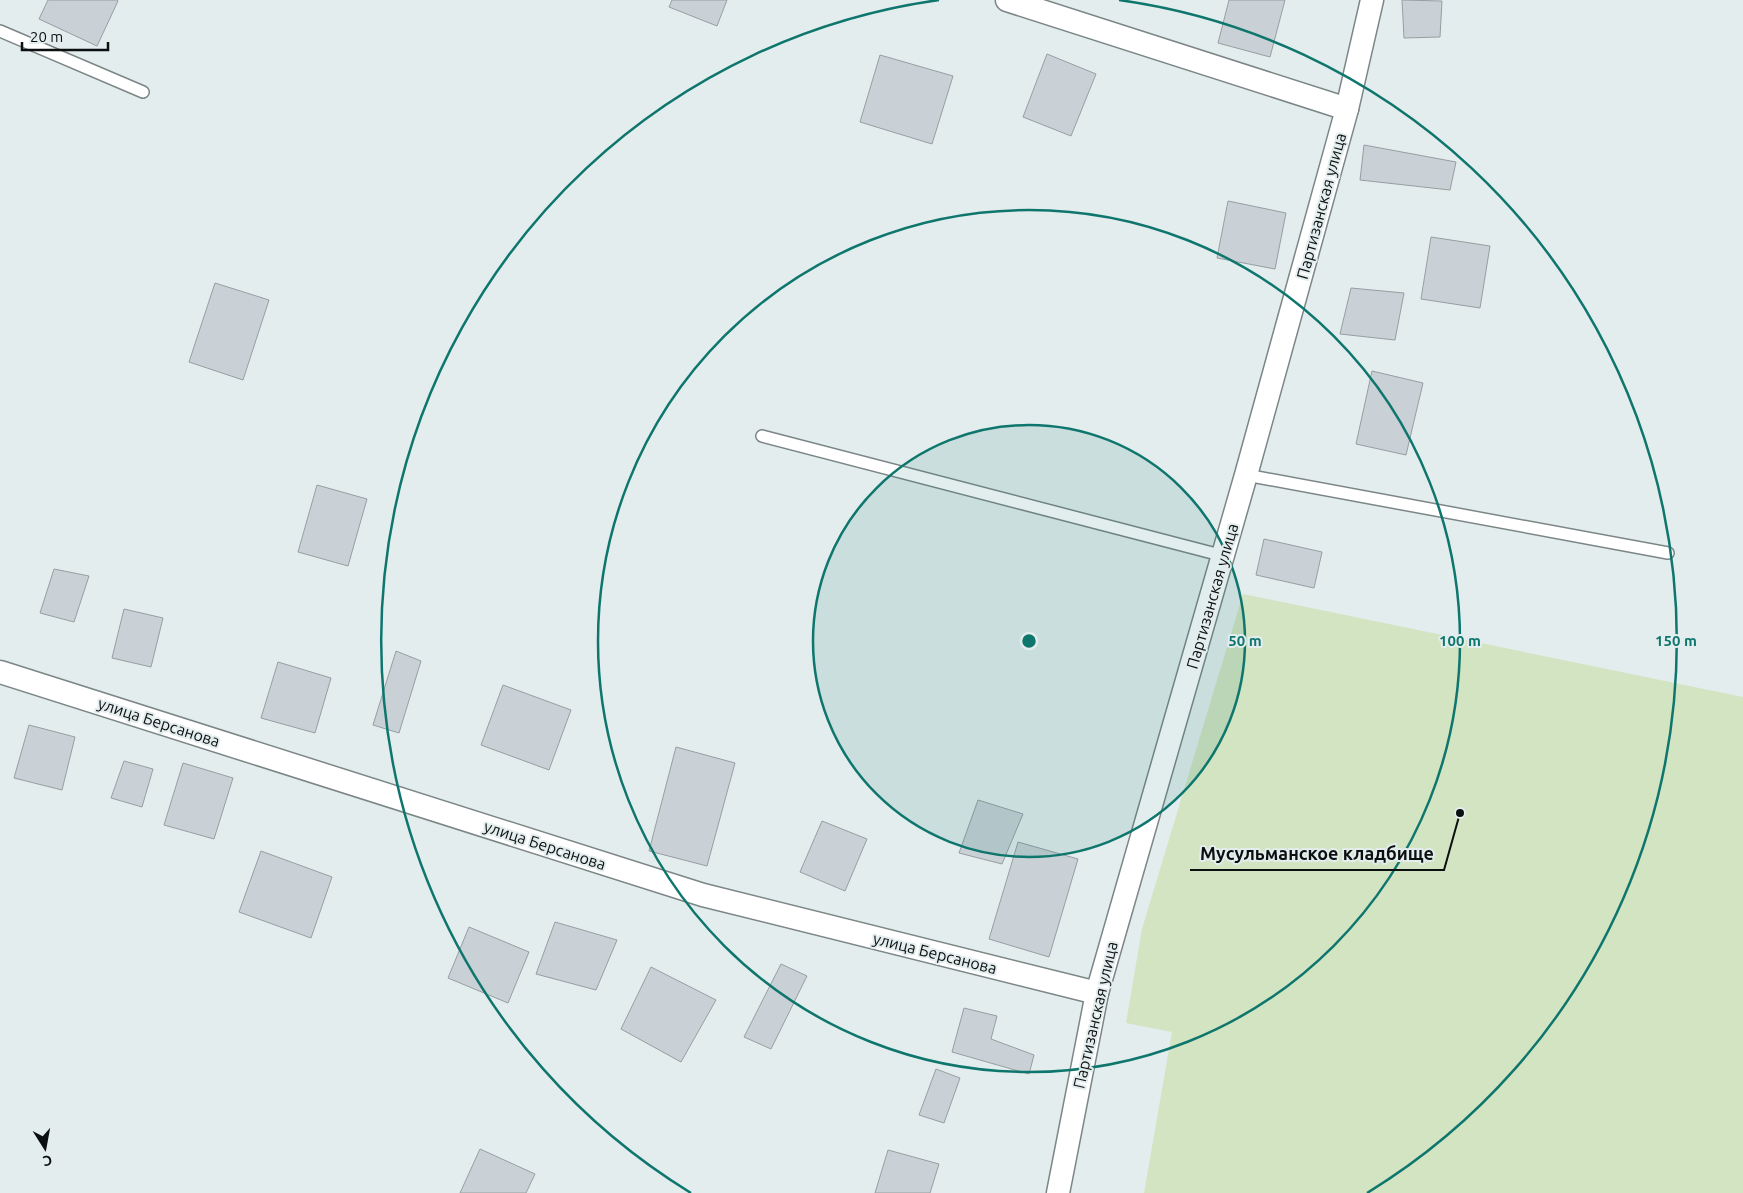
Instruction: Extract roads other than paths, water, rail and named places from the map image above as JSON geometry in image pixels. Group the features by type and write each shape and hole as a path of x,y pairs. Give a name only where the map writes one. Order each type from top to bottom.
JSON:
{"street":[{"path":"1008,0 1348,109"},
{"name":"Партизанская улица","path":"1058,1193 1097,993 1224,556 1348,109 1372,0"},
{"name":"улица Берсанова","path":"0,672 703,895 1097,993"}],"lane":[{"path":"0,31 143,92"},
{"path":"762,436 1224,556"},
{"path":"1246,475 1668,553"}],"place":[{"name":"Мусульманское кладбище","path":"1460,813"}]}
